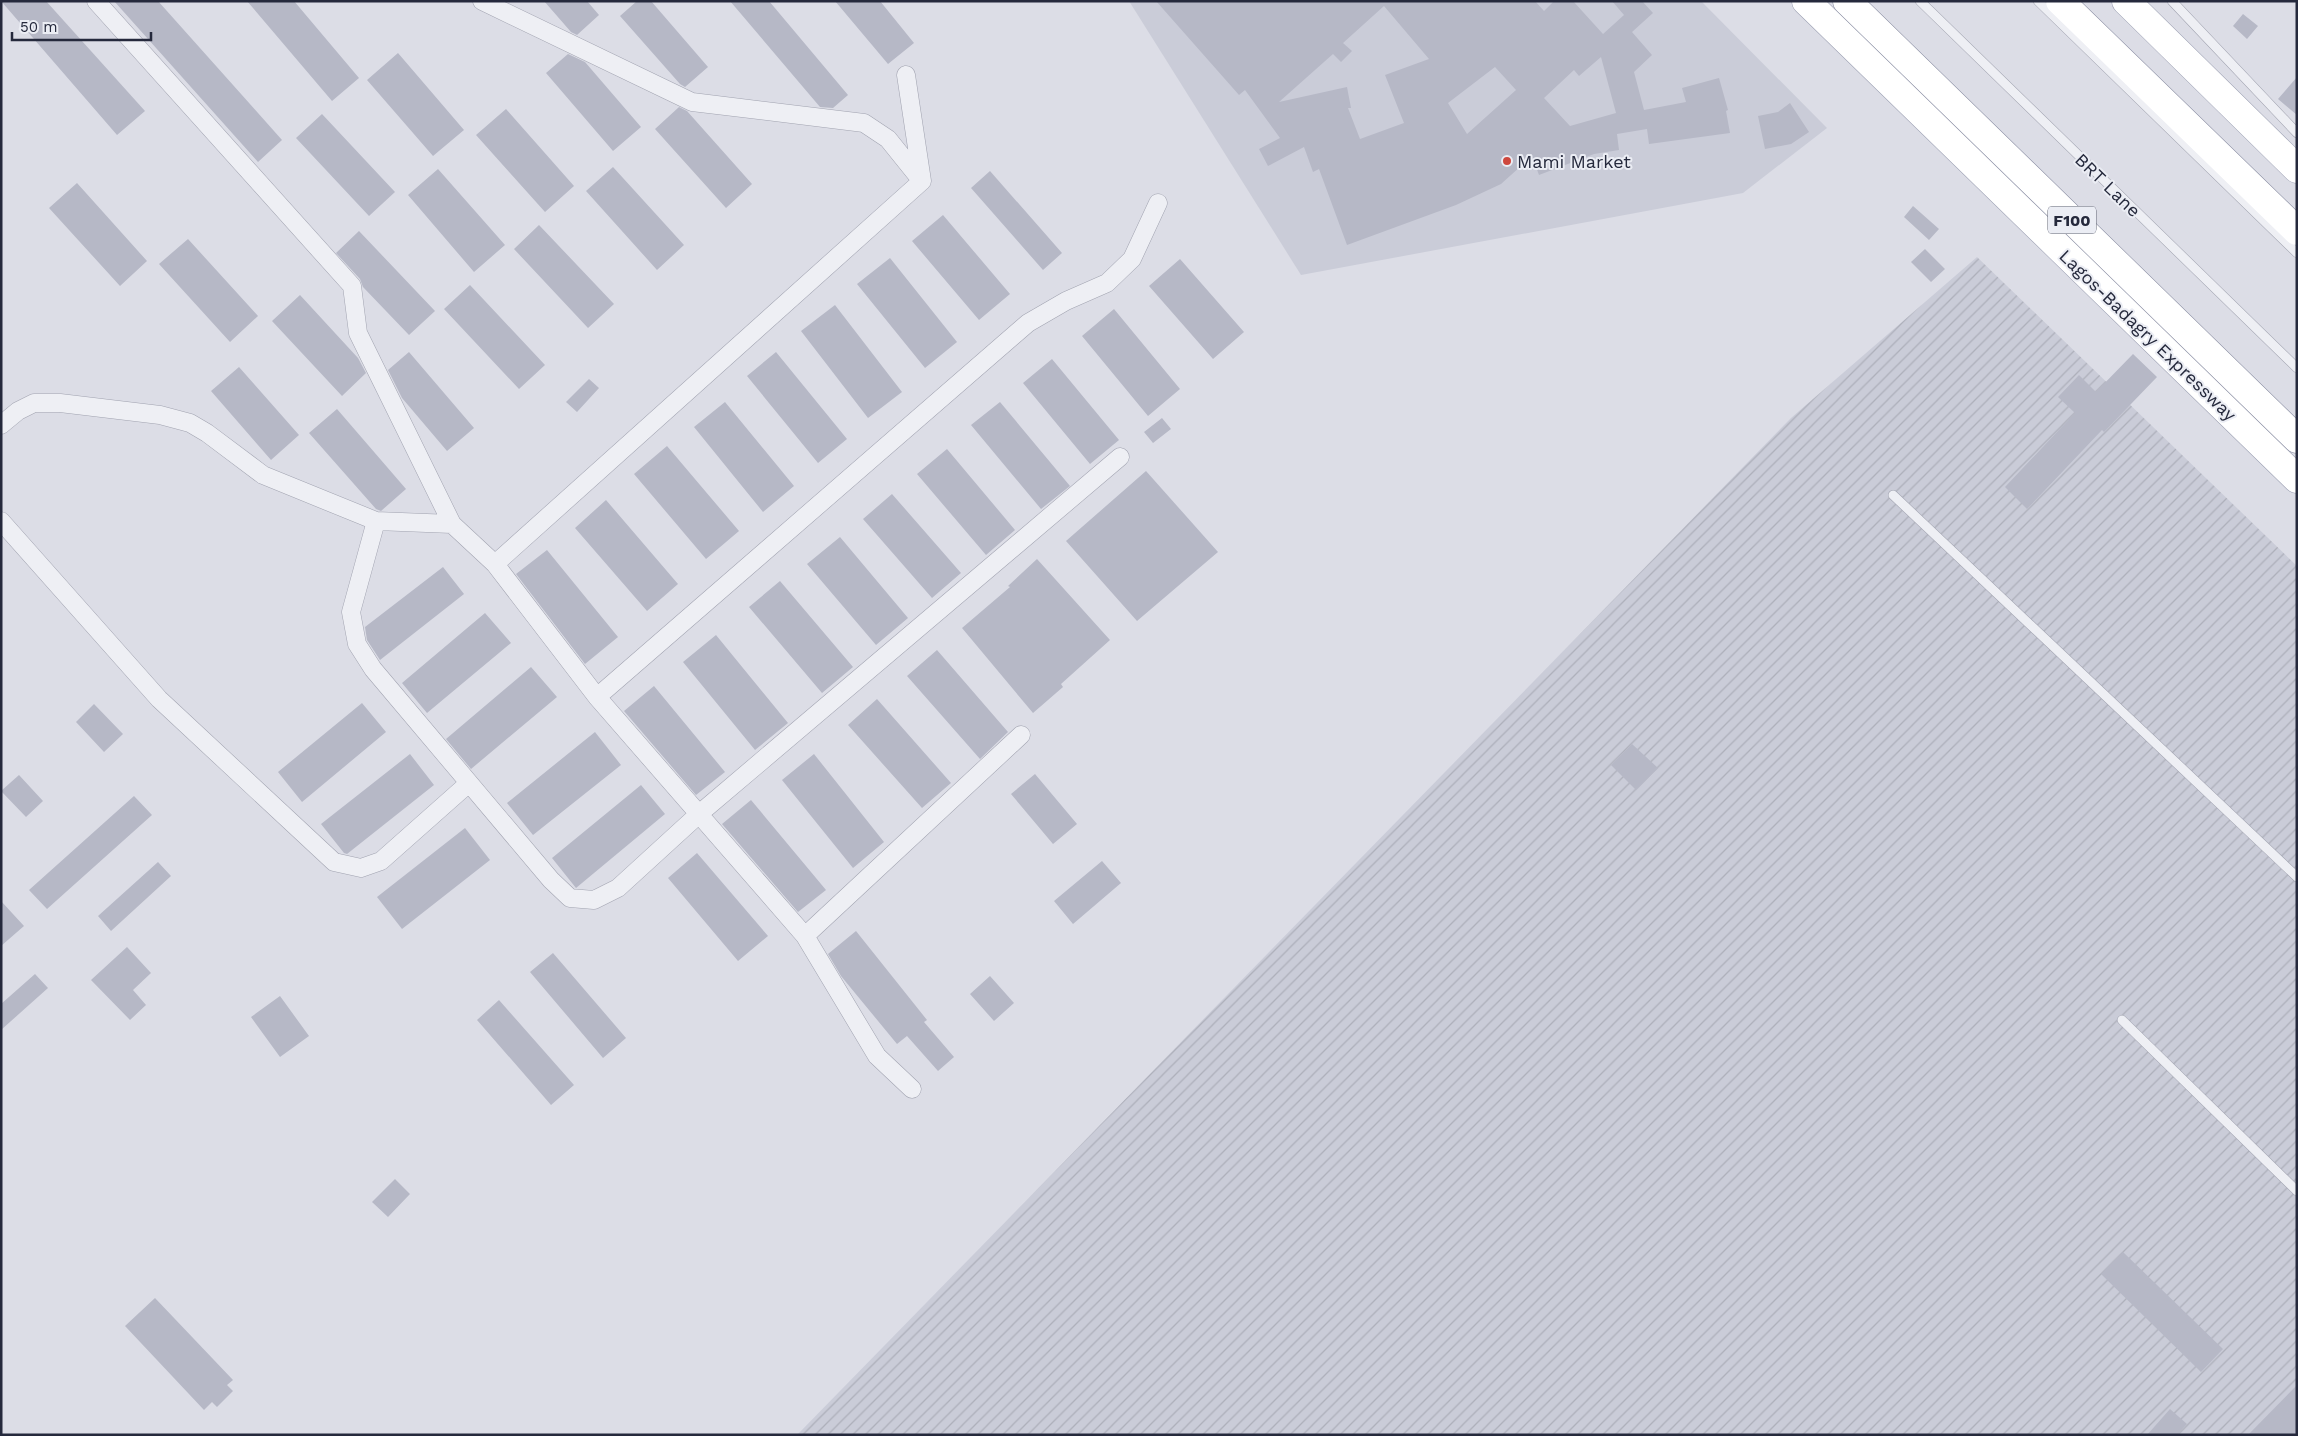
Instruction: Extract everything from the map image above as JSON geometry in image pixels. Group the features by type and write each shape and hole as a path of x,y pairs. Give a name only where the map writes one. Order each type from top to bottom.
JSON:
{"main road":[{"name":"Lagos-Badagry Expressway","path":"1806,1 2297,479"},
{"name":"Lagos-Badagry Expressway","path":"1848,1 2297,439"},
{"path":"2060,1 2297,231"},
{"path":"2126,1 2297,169"}],"street":[{"path":"96,1 352,286 358,333 452,524 495,564 597,697 805,936 877,1056 912,1089"},
{"path":"482,1 692,102 864,123 888,138 922,181"},
{"path":"906,75 922,181"},
{"path":"495,564 922,181"},
{"path":"597,697 1028,323 1066,301 1108,283 1132,259 1158,203"},
{"path":"1,425 18,411 34,403 60,403 160,415 190,423 207,432 263,474 376,521 452,524"},
{"path":"376,521 351,612 356,644 373,669 551,880 570,898 594,900 618,888 699,814 1120,457"},
{"path":"1,521 159,698 334,862 361,868 381,861 469,783"},
{"path":"805,936 1021,735"}],"lane":[{"name":"BRT Lane","path":"1920,1 2297,368"},
{"path":"2038,1 2297,253"},
{"path":"2172,1 2297,133"},
{"path":"1893,495 2297,876"},
{"path":"2122,1020 2297,1191"}],"shaded area":[{"name":"Mami Market","path":"1129,1 1701,1 1827,128 1743,193 1301,275"},
{"path":"1977,257 2297,566 2297,1435 797,1435 1791,418"}],"building":[{"path":"1,1 46,1 145,111 117,135"},
{"path":"114,1 158,1 282,140 258,162"},
{"path":"247,1 294,1 359,78 332,101"},
{"path":"544,1 587,1 599,15 577,35 571,32"},
{"path":"637,1 651,1 708,67 685,87 680,84 620,16"},
{"path":"730,1 769,1 848,95 833,108 820,107"},
{"path":"835,1 880,1 914,43 888,64"},
{"path":"1156,1 1535,1 1544,11 1554,1 1573,1 1603,34 1624,15 1612,1 1642,1 1653,13 1632,32 1652,55 1634,72 1644,110 1686,102 1682,88 1719,78 1728,110 1726,111 1730,133 1649,144 1647,129 1617,134 1619,150 1594,154 1539,175 1532,156 1501,184 1456,205 1347,245 1319,169 1313,172 1304,147 1268,166 1259,149 1280,138 1245,90 1239,95","holes":["1384,6 1429,59 1385,75 1404,123 1360,139 1348,108 1351,108 1347,87 1279,102 1333,54 1341,62 1352,51 1343,43","1601,57 1616,113 1570,126 1544,98 1574,70 1579,76","1495,67 1516,90 1467,134 1448,103"]},
{"path":"2243,14 2258,26 2247,39 2233,26"},
{"path":"398,53 464,130 433,156 367,80"},
{"path":"568,54 585,62 641,127 613,151 546,73"},
{"path":"2297,77 2297,115 2278,99"},
{"path":"1790,103 1809,132 1791,144 1765,149 1758,116 1778,112"},
{"path":"679,107 687,111 752,184 726,208 655,129"},
{"path":"506,109 574,186 545,212 476,135"},
{"path":"322,114 395,192 369,216 296,138"},
{"path":"613,167 684,245 657,270 586,191"},
{"path":"438,169 505,245 474,272 408,195"},
{"path":"990,171 1062,253 1043,270 971,188"},
{"path":"77,183 147,261 120,286 49,208"},
{"path":"1913,206 1939,229 1929,240 1904,217"},
{"path":"943,215 1010,294 979,320 912,241"},
{"path":"539,225 614,304 588,328 514,249"},
{"path":"359,231 435,311 409,335 363,287 360,279 336,253"},
{"path":"188,239 258,316 230,342 159,264"},
{"path":"1925,249 1945,269 1931,282 1911,262"},
{"path":"890,258 957,342 925,368 857,284"},
{"path":"1180,259 1244,332 1213,359 1149,286"},
{"path":"470,285 545,365 519,389 444,309"},
{"path":"300,295 358,358 366,373 342,396 272,321"},
{"path":"835,305 902,392 868,418 801,331"},
{"path":"1114,309 1180,389 1148,416 1082,336"},
{"path":"409,352 474,428 447,451 402,398 388,370"},
{"path":"776,352 847,439 818,463 747,376"},
{"path":"2133,354 2157,377 2104,432 2102,430 2027,509 2005,487 2075,413 2058,397 2079,375 2096,392"},
{"path":"1052,359 1119,440 1090,464 1023,383"},
{"path":"239,367 299,435 271,460 211,391"},
{"path":"589,379 599,388 577,412 566,402"},
{"path":"725,402 794,486 763,512 694,427"},
{"path":"1000,402 1070,486 1041,509 971,425"},
{"path":"337,409 406,489 381,511 376,509 309,433"},
{"path":"1162,418 1171,429 1153,443 1144,432"},
{"path":"667,446 739,531 706,559 634,474"},
{"path":"947,449 1015,530 986,555 917,474"},
{"path":"1146,471 1218,552 1137,621 1066,541"},
{"path":"892,494 961,573 932,598 863,519"},
{"path":"606,500 678,584 647,611 575,528"},
{"path":"840,537 908,618 876,645 807,564"},
{"path":"547,550 618,637 585,664 516,574"},
{"path":"1037,559 1110,640 1061,684 1063,687 1033,713 962,628 1010,587 1008,586"},
{"path":"443,567 464,594 380,660 367,640 365,627"},
{"path":"780,581 853,667 822,693 749,607"},
{"path":"485,613 511,643 427,713 402,683"},
{"path":"716,635 788,723 755,750 683,662"},
{"path":"937,650 1008,732 980,759 907,676"},
{"path":"531,667 557,697 471,769 446,739"},
{"path":"654,686 725,772 696,795 624,711"},
{"path":"877,699 951,783 922,808 848,725"},
{"path":"362,703 386,732 302,802 278,772"},
{"path":"94,704 123,734 104,752 76,722"},
{"path":"595,732 621,765 533,835 507,803"},
{"path":"1632,744 1658,768 1636,790 1611,765"},
{"path":"410,754 434,785 347,854 344,853 321,824"},
{"path":"814,754 884,842 853,868 782,780"},
{"path":"1035,774 1077,824 1053,844 1011,794"},
{"path":"19,775 43,801 26,817 1,791"},
{"path":"641,785 665,814 576,888 552,858"},
{"path":"134,796 152,815 47,909 29,890"},
{"path":"751,800 826,890 798,912 722,824"},
{"path":"465,828 490,860 402,929 377,897"},
{"path":"697,853 768,936 738,961 668,878"},
{"path":"1102,861 1121,883 1073,924 1054,901"},
{"path":"158,862 171,876 111,931 98,916"},
{"path":"1,901 24,926 1,946"},
{"path":"856,931 927,1020 924,1022 954,1057 938,1071 907,1036 897,1044 841,976 828,954"},
{"path":"127,947 151,973 133,990 146,1005 130,1020 91,980"},
{"path":"553,953 626,1038 603,1058 530,972"},
{"path":"35,974 48,988 1,1030 1,1004"},
{"path":"990,976 1014,1003 994,1021 970,994"},
{"path":"280,996 309,1036 280,1057 251,1017"},
{"path":"499,1000 574,1085 551,1105 477,1020"},
{"path":"395,1179 410,1194 388,1217 372,1202"},
{"path":"2123,1252 2223,1349 2201,1372 2101,1274"},
{"path":"155,1298 233,1380 227,1385 233,1391 217,1407 212,1402 204,1410 125,1326"},
{"path":"2297,1385 2297,1435 2248,1435"},
{"path":"2170,1409 2187,1424 2177,1435 2147,1435"}],"place":[{"name":"Mami Market","path":"1507,161"}]}
